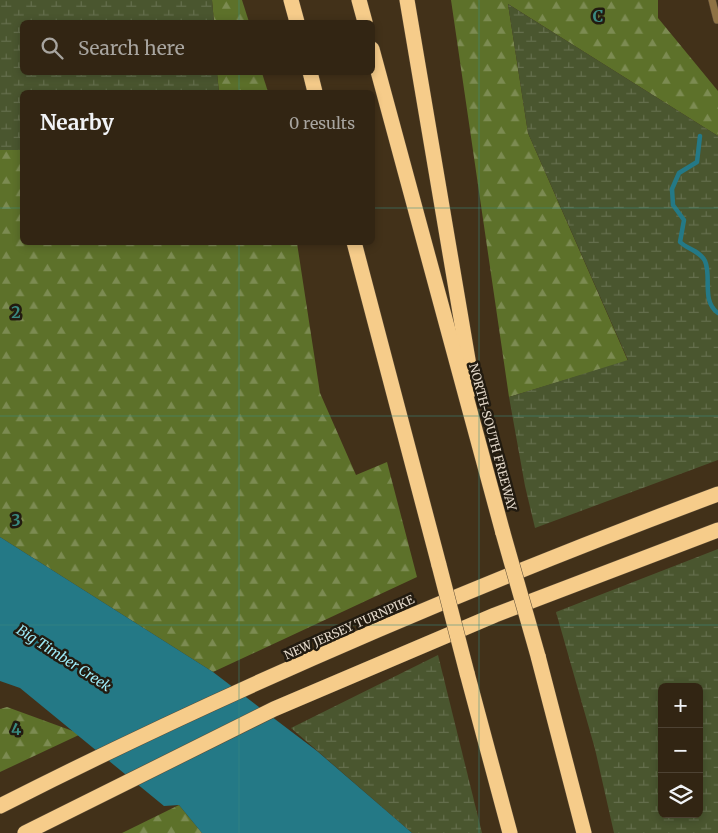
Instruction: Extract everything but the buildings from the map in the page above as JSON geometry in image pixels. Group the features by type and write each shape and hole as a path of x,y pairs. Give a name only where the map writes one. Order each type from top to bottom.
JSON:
{"highway":[{"path":"291,0 296,20"},
{"path":"359,0 365,20"},
{"path":"406,0 488,479"},
{"name":"NORTH-SOUTH FREEWAY","path":"375,60 488,479 538,656 584,833"},
{"path":"311,75 314,90"},
{"path":"355,245 510,833"},
{"name":"NEW JERSEY TURNPIKE","path":"0,806 249,688 453,598 718,494"},
{"path":"25,833 274,709 495,615 718,530"}],"lane":[{"path":"712,0 717,20"}],"green space":[{"path":"0,0 212,0 214,20 20,20 20,75 217,75 219,90 20,90 20,150 0,150"},
{"path":"212,0 242,0 248,20 214,20"},
{"path":"451,0 658,0 658,18 718,91 718,136 508,4 528,133 628,361 509,397"},
{"path":"508,4 718,136 718,460 535,528 525,486 509,397 628,360 528,133"},
{"path":"217,75 263,75 267,90 219,90"},
{"path":"0,150 20,150 20,245 297,245 320,393 356,475 387,462 417,577 213,672 0,537"},
{"path":"718,549 718,833 614,833 595,749 556,612"},
{"path":"438,655 482,833 412,833 291,728"},
{"path":"7,707 81,734 0,772 0,709"},
{"path":"179,805 202,833 122,833"}],"water":[{"name":"Big Timber Creek","path":"0,537 213,672 317,751 412,833 202,833 179,805 164,806 20,688 0,681"}],"waterway":[{"path":"700,136 697,162 679,173 672,189 673,205 684,220 680,242 700,255 705,261 708,274 708,295 713,308 718,313"}]}
